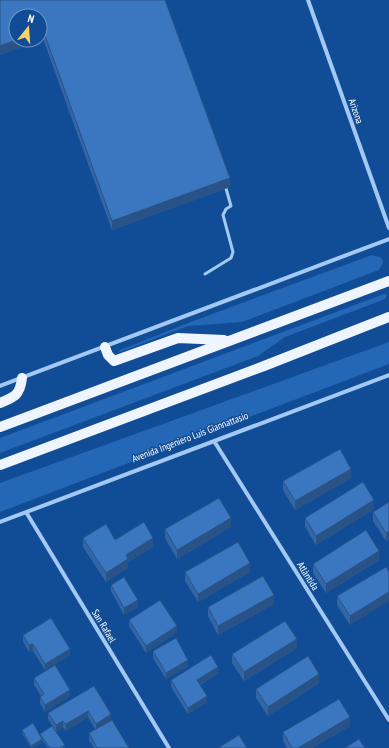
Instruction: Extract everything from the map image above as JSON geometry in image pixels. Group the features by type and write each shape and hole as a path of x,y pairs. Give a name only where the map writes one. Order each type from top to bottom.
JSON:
{"main road":[{"path":"0,427 389,281"},
{"path":"0,465 264,366 389,317"},
{"path":"105,347 108,355 114,361 178,338 228,341"},
{"path":"0,403 15,397 21,387 22,378"}],"street":[{"name":"Arizona","path":"308,0 389,228"},
{"path":"0,386 389,239"},
{"name":"Avenida Ingeniero Luis Giannattasio","path":"0,522 389,374"},
{"name":"Atlántida","path":"214,441 389,720"},
{"name":"San Rafael","path":"26,512 169,748"}],"lane":[{"path":"205,274 231,258 233,252 223,215 226,209 231,206 223,180"}],"shaded area":[{"path":"372,255 382,258 383,263 379,270 242,322 188,326 120,352 118,351 188,323"},
{"path":"384,294 387,295 385,299 285,337 258,356 0,453 0,438"},
{"path":"389,342 389,364 0,512 0,483"}],"building":[{"path":"0,0 165,0 230,178 112,221 48,44 48,8 8,8 8,43 0,46"},
{"path":"340,449 351,469 295,501 283,481"},
{"path":"363,482 374,500 316,536 305,518"},
{"path":"219,498 231,518 177,550 165,529"},
{"path":"389,502 389,531 386,533 373,512"},
{"path":"144,522 153,538 126,555 128,559 106,573 83,538 106,524 115,540"},
{"path":"366,530 379,551 326,584 313,564"},
{"path":"238,542 250,563 198,594 185,572"},
{"path":"386,567 389,572 389,592 350,616 337,596"},
{"path":"263,576 274,595 218,626 208,607"},
{"path":"124,577 138,600 124,608 111,585"},
{"path":"160,600 177,626 146,646 129,620"},
{"path":"51,618 70,649 45,664 33,644 29,645 23,635"},
{"path":"285,621 297,639 244,672 232,654"},
{"path":"176,638 188,660 166,673 153,651"},
{"path":"211,655 218,667 197,680 207,696 188,708 171,680"},
{"path":"308,656 319,674 268,707 256,689"},
{"path":"55,665 70,690 45,705 40,697 44,694 34,678"},
{"path":"94,686 111,714 96,724 88,711 66,724 63,721 56,725 48,713"},
{"path":"339,699 350,717 298,748 292,748 283,732"},
{"path":"112,720 129,748 97,748 89,733"},
{"path":"33,723 42,739 31,746 22,730"},
{"path":"52,726 65,745 60,748 50,748 40,734"},
{"path":"239,735 247,748 218,748"},
{"path":"359,739 365,748 345,748"}]}
